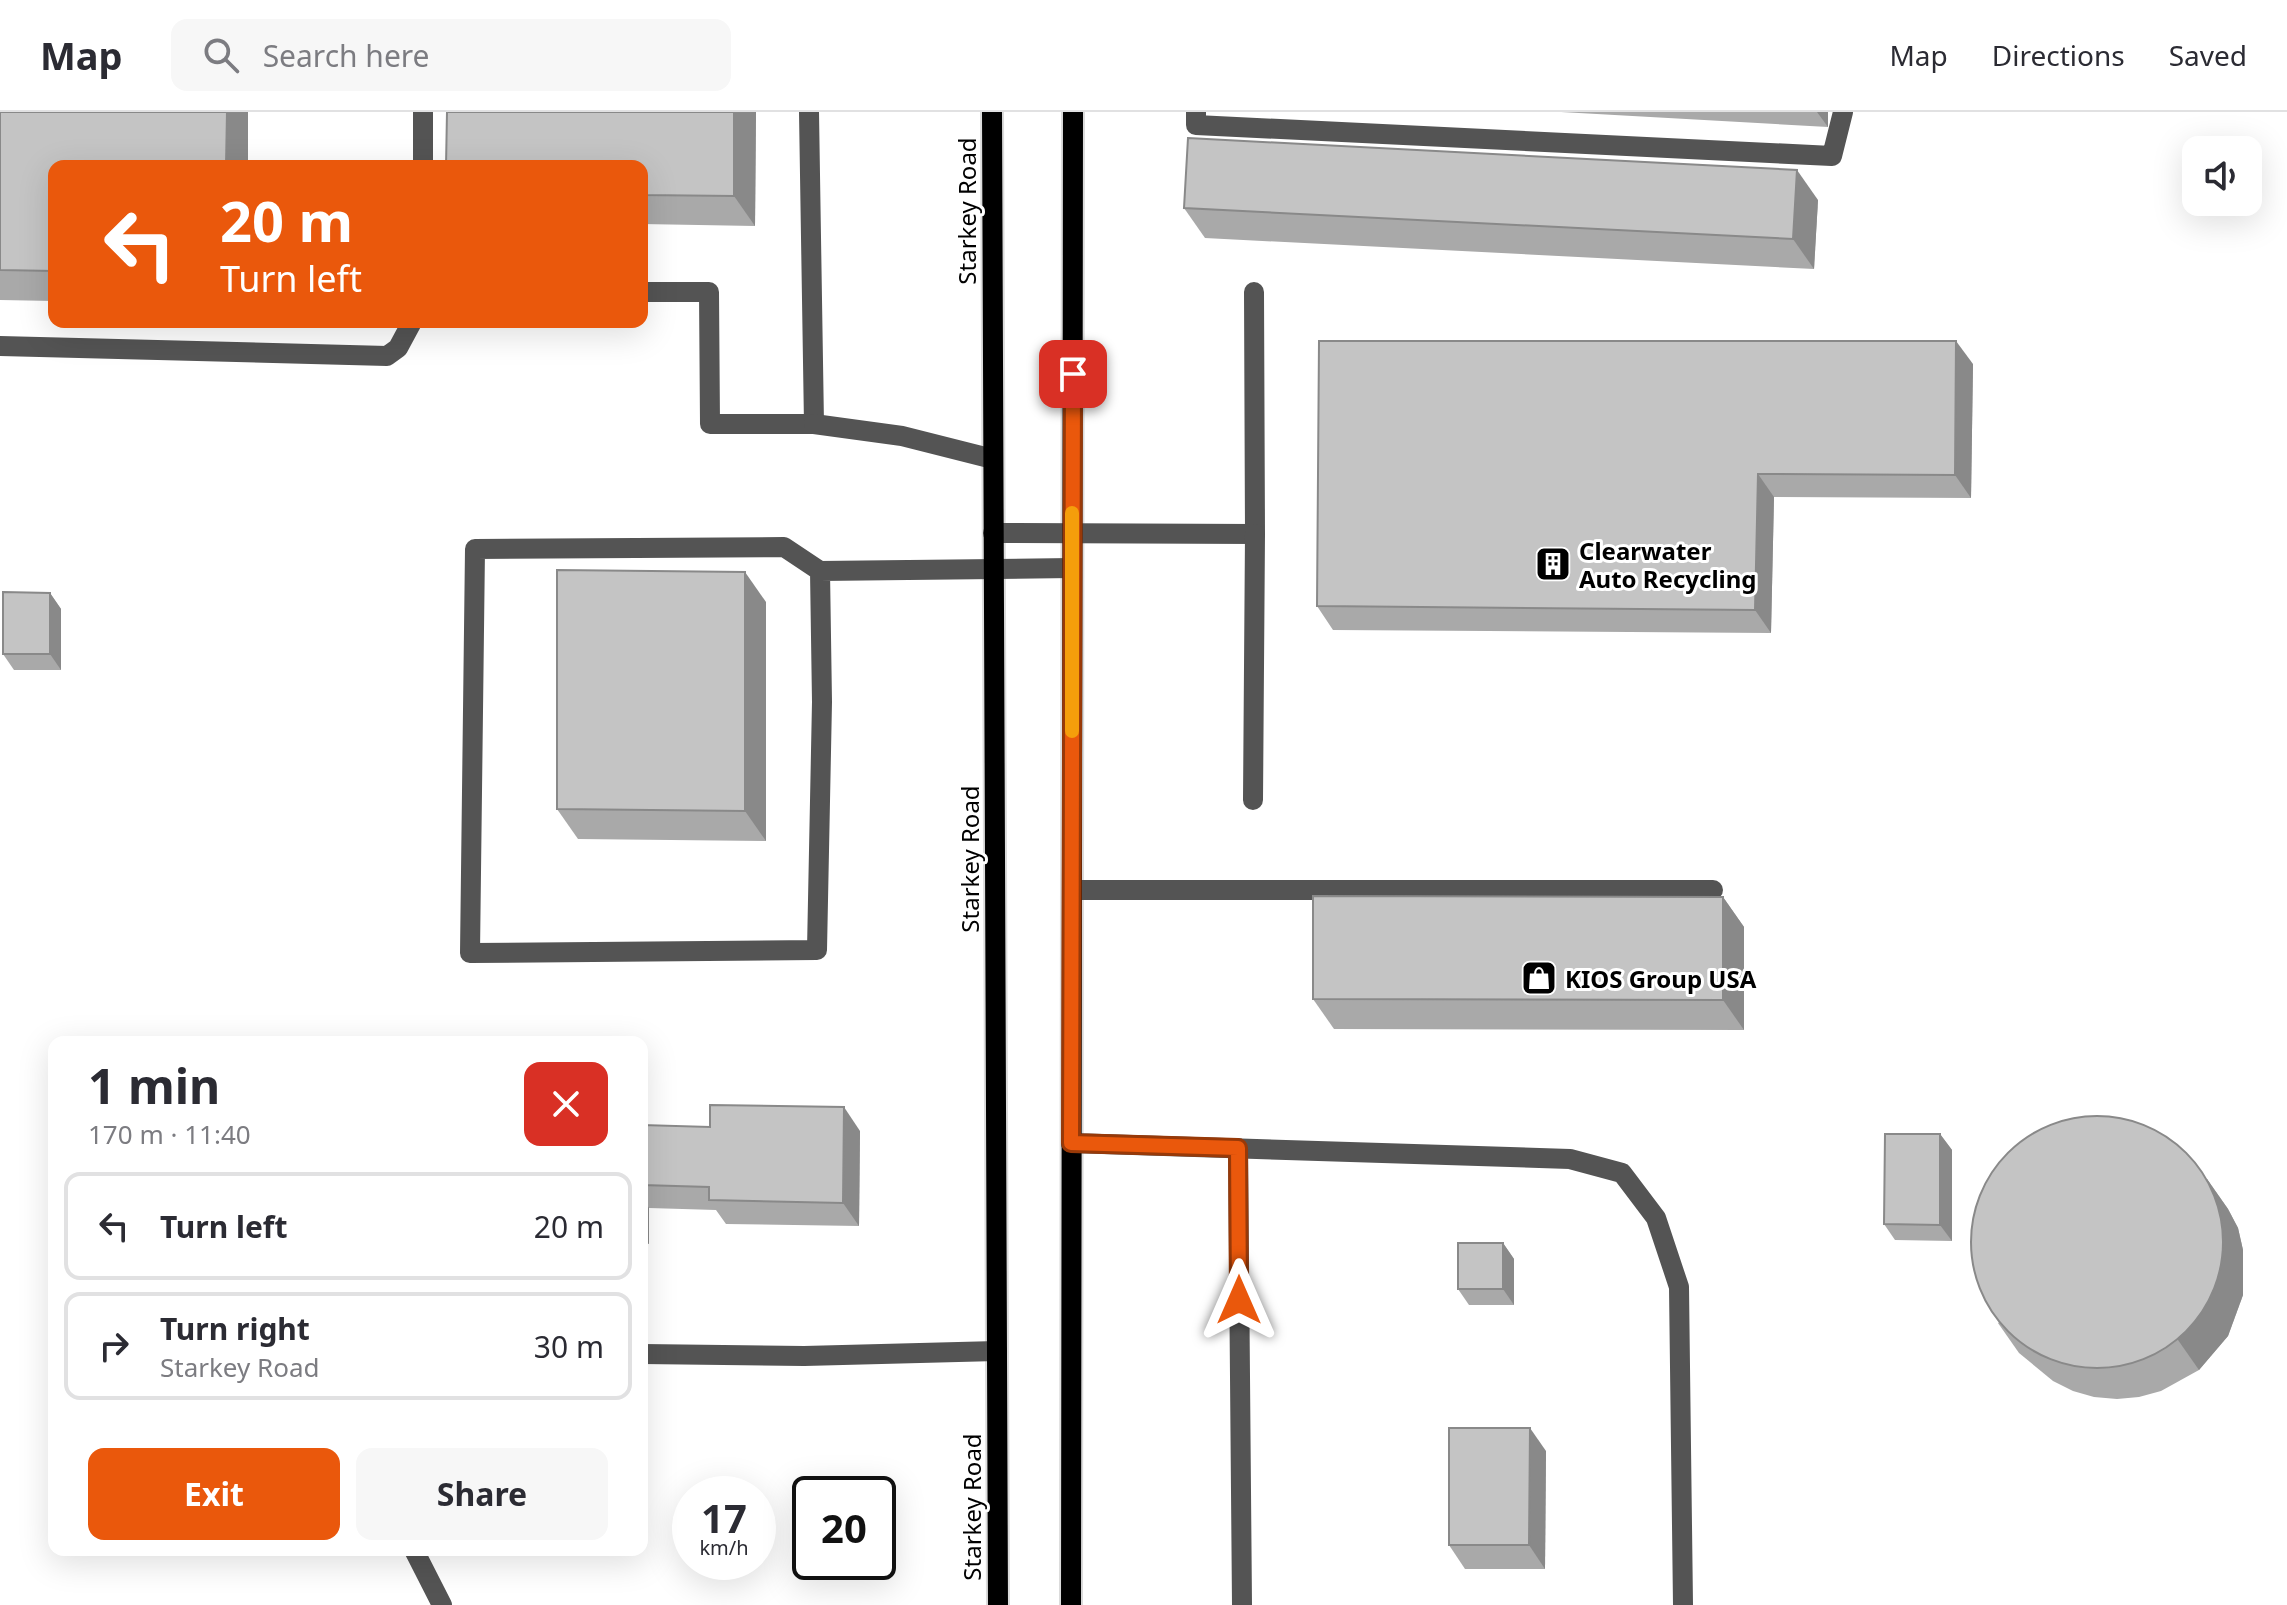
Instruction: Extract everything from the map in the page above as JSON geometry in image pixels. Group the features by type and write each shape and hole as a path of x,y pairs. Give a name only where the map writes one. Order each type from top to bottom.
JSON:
{"main road":[{"name":"Starkey Road","path":"992,112 998,1605"},
{"path":"1071,1605 1073,112"}],"lane":[{"path":"423,112 423,160"},
{"path":"809,112 814,424"},
{"path":"1196,112 1196,125 1832,156 1843,112"},
{"path":"648,292 709,292 710,424 814,424 902,436 993,459"},
{"path":"1253,800 1254,292"},
{"path":"0,346 387,356 398,348 409,328"},
{"path":"993,533 1255,534"},
{"path":"820,571 822,702 817,950 470,953 475,549 784,547 820,571 1072,568"},
{"path":"1072,890 1713,890"},
{"path":"1071,1143 1570,1159 1622,1173 1656,1218 1679,1287 1683,1605"},
{"path":"1238,1148 1242,1605"},
{"path":"648,1354 804,1356 997,1351"},
{"path":"417,1556 442,1605"}],"building":[{"path":"0,112 227,112 226,160 48,160 48,271 0,270"},
{"path":"447,112 734,112 734,196 648,195 648,160 446,160"},
{"path":"1188,138 1797,170 1793,239 1184,208"},
{"name":"Clearwater Auto Recycling","path":"1319,341 1956,341 1955,475 1758,474 1755,610 1317,606"},
{"path":"557,570 745,572 745,811 557,809"},
{"path":"3,592 50,593 50,654 3,654"},
{"name":"KIOS Group USA","path":"1313,896 1723,897 1723,1000 1313,999"},
{"path":"710,1105 844,1107 843,1203 709,1200 709,1187 648,1185 648,1125 710,1127"},
{"path":"2085,1116 2109,1116 2134,1121 2157,1131 2177,1144 2195,1162 2218,1205 2223,1242 2221,1267 2214,1290 2195,1322 2177,1340 2134,1363 2109,1368 2085,1368 2060,1363 2037,1353 2017,1340 1999,1322 1976,1279 1971,1254 1971,1230 1976,1205 1986,1182 1999,1162 2017,1144 2060,1121"},
{"path":"1885,1134 1940,1134 1940,1225 1884,1224"},
{"path":"1458,1243 1503,1243 1503,1289 1458,1289"},
{"path":"1449,1428 1530,1428 1529,1545 1449,1545"}],"slow traffic":[{"path":"1072,513 1072,731"}],"place":[{"name":"Clearwater Auto Recycling","path":"1553,564"},
{"name":"KIOS Group USA","path":"1539,978"}],"route":[{"path":"1073,374 1071,1143 1238,1148 1239,1300"}]}
